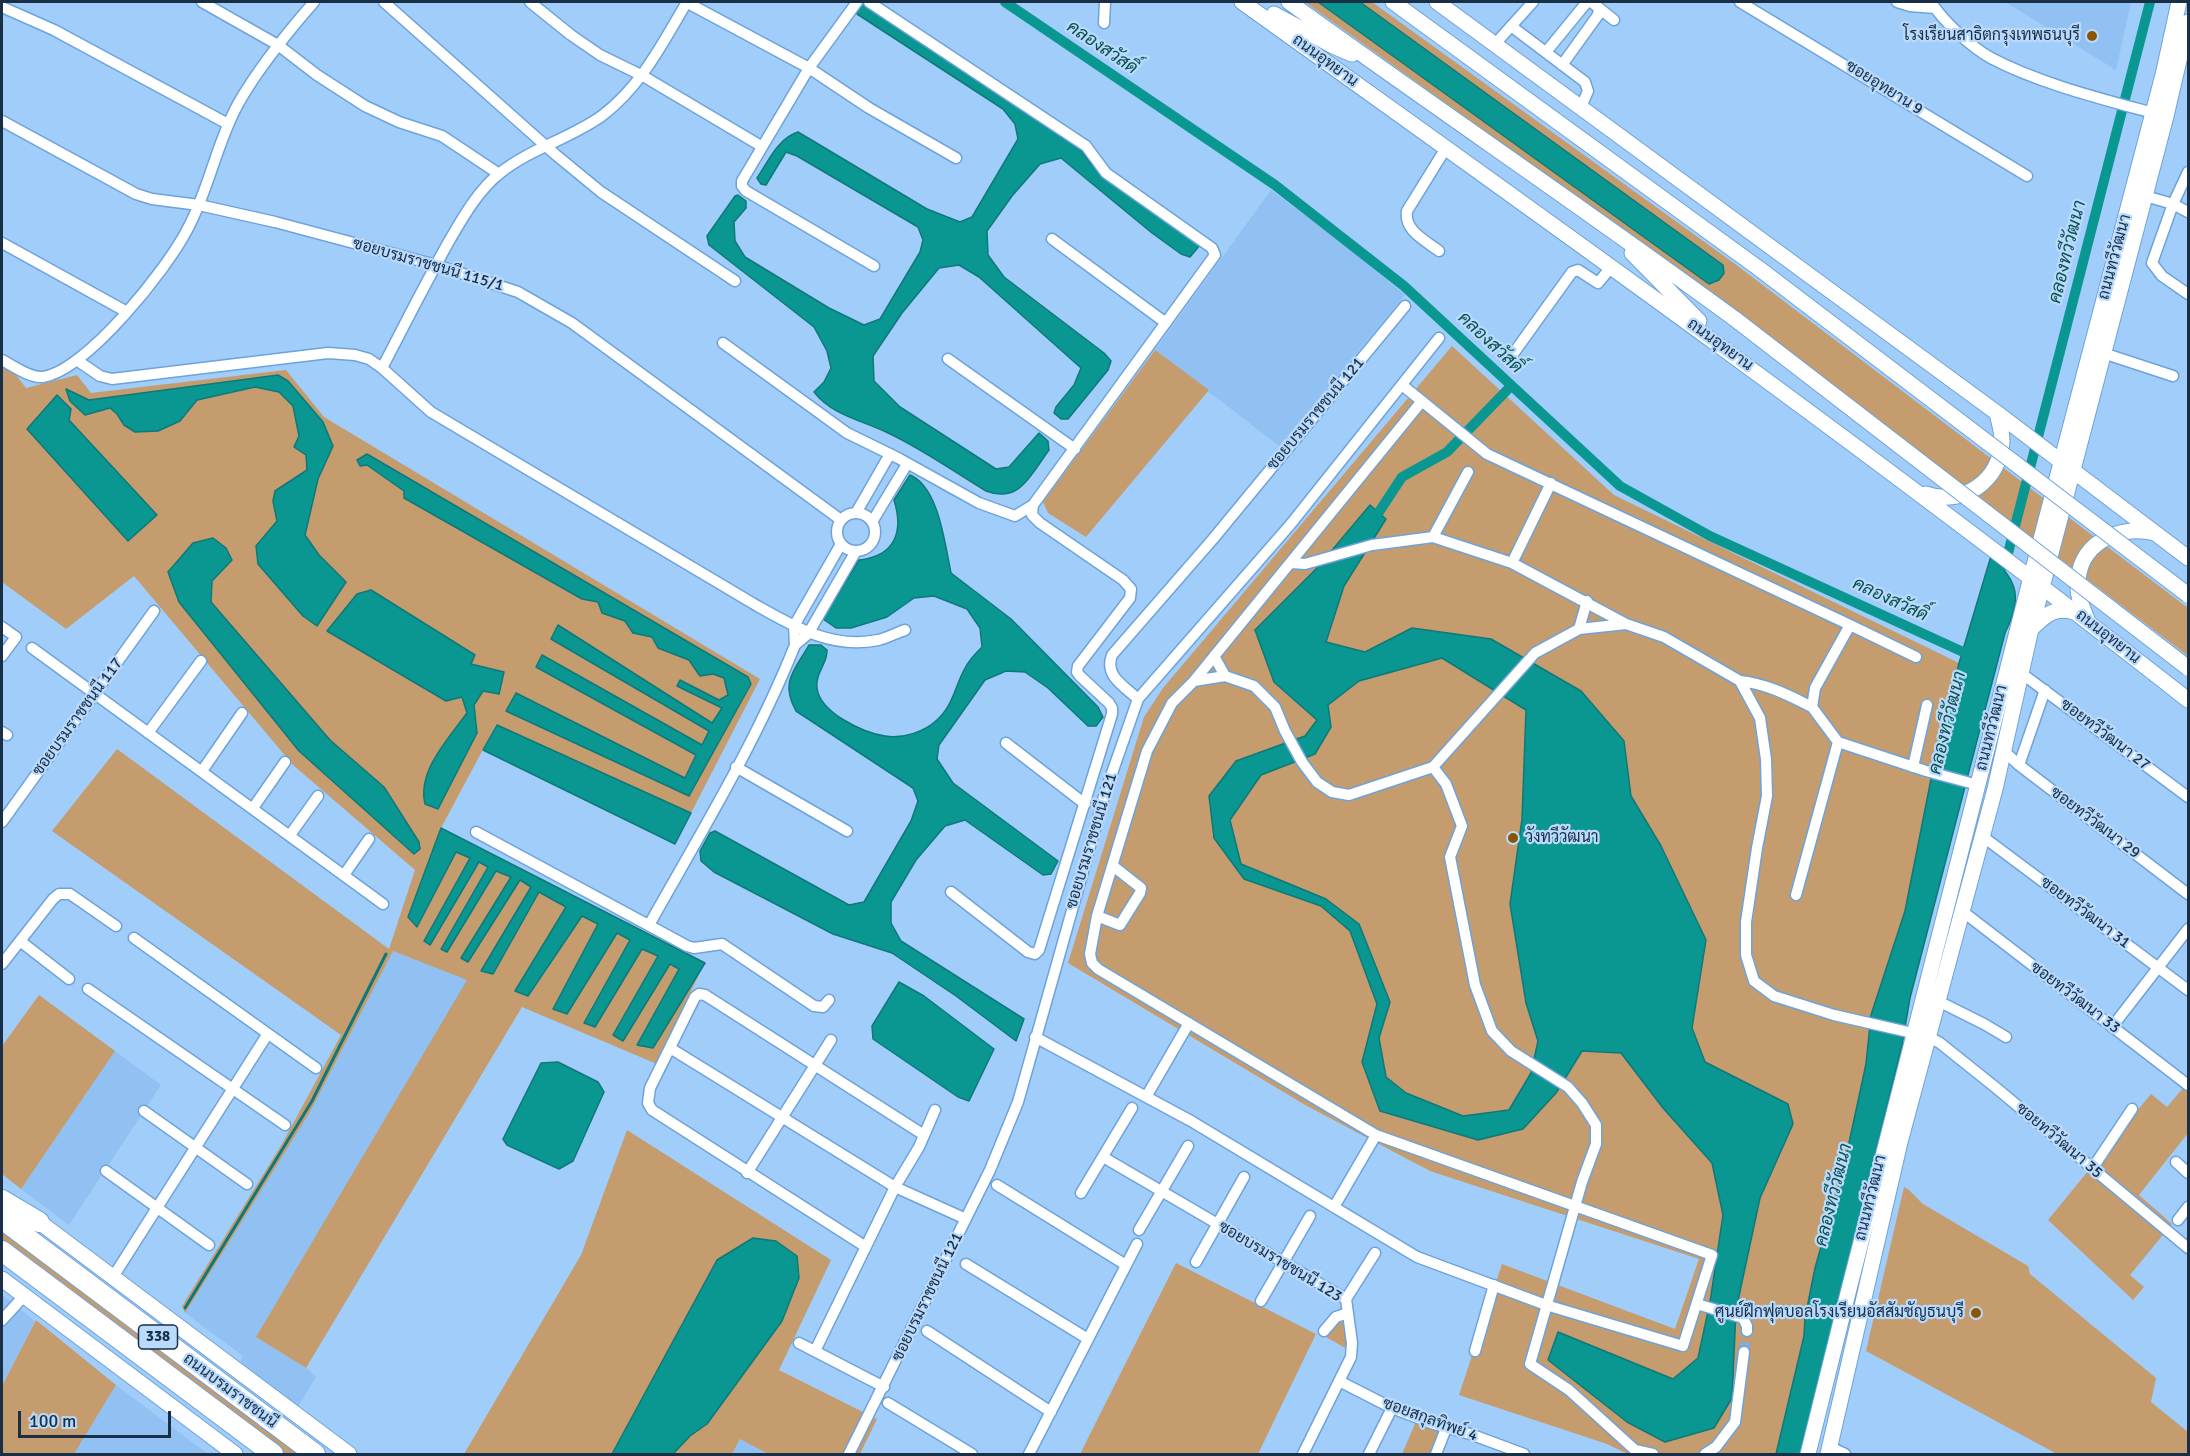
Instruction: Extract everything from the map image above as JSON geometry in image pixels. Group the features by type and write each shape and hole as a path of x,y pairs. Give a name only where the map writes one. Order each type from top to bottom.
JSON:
{"highway":[{"path":"2,1200 39,1222"},
{"name":"ถนนบรมราชชนนี","path":"2,1219 315,1455"},
{"name":"ถนนบรมราชชนนี","path":"2,1251 273,1455"}],"main road":[{"name":"ถนนอุทยาน","path":"1242,2 1612,266 1920,492 2188,700"},
{"path":"1242,2 1273,14 1333,46 1374,63"},
{"name":"ถนนอุทยาน","path":"1289,2 1602,221 1735,320 2188,668"},
{"path":"1393,2 1761,270 2188,595"},
{"path":"1404,2 1433,29"},
{"path":"1437,2 2002,417 2188,558"},
{"name":"ถนนทวีวัฒนา","path":"1829,1451 1856,1290 1973,783 2033,579 2153,113 2179,2"},
{"name":"ถนนทวีวัฒนา","path":"1914,1034 1938,1001 2004,750 2031,629 2033,579 2066,495 2063,463 2103,352 2174,86 2188,22"},
{"path":"1602,221 1731,354"},
{"path":"1920,492 1934,497 1956,497 1976,489 1992,475 1999,461 2002,417"},
{"path":"2066,495 2072,490 2101,491"},
{"path":"2083,617 2078,587 2079,575 2086,557 2096,544 2111,534 2124,531 2143,530 2157,534"},
{"path":"2031,629 2049,613 2057,610 2064,609 2083,617"},
{"path":"1973,783 1995,789"},
{"name":"338","path":"2,1194 349,1455"},
{"path":"2,1279 235,1455"},
{"name":"ถนนทวีวัฒนา","path":"1808,1455 1856,1290"}],"street":[{"path":"202,2 278,45 317,75 365,106 399,122 442,136 499,174"},
{"path":"2,360 34,376 44,376 78,361 151,286 187,232 228,124 256,75 314,2"},
{"path":"384,2 601,192 735,281"},
{"path":"530,2 600,55 643,76 761,146"},
{"path":"382,368 436,265 462,220 478,198 499,174 546,145 602,116 623,97 643,76 687,2 809,68 869,108 956,158"},
{"path":"857,2 809,68 761,146 742,181 742,186 746,191 874,266"},
{"path":"723,343 847,433 979,502 1015,516 1033,505 1214,259 1212,248 1106,173 1086,146 869,2"},
{"path":"1104,22 1105,2"},
{"path":"1495,44 1533,2"},
{"path":"1546,52 1587,2 1594,4 1614,20"},
{"name":"ซอยอุทยาน 9","path":"1740,2 2027,176"},
{"path":"1897,2 1910,6 1933,5 1970,43 1990,57 2018,70 2090,96 2153,113"},
{"path":"2,7 54,30 228,124"},
{"path":"1562,64 1598,15 1599,8"},
{"path":"1511,26 1585,82 1588,91 1581,107"},
{"name":"ซอยบรมราชชนนี 115/1","path":"2,121 136,194 267,220 436,265 518,292 559,314 841,520"},
{"path":"1439,251 1409,228 1406,219 1407,211 1446,148"},
{"path":"2188,172 2173,204 2152,263 2162,276 2188,294"},
{"path":"2145,196 2173,204 2188,212"},
{"path":"1052,239 1166,323"},
{"path":"2,243 127,312"},
{"path":"1513,354 1572,272 1578,270 1598,283 1612,266"},
{"name":"ซอยบรมราชชนนี 121","path":"849,1455 990,1170 1018,1102 1105,793 1138,699 1111,674 1109,664 1112,655 1213,539 1405,306"},
{"path":"1138,699 1290,525 1439,338"},
{"path":"2103,352 2173,376"},
{"path":"78,361 100,376 112,379 328,353 355,355 369,359 431,412 808,634 849,643 879,640 905,630"},
{"path":"948,359 1075,448"},
{"path":"1402,385 1487,454 1916,657"},
{"path":"1035,1037 1191,1121 1417,1257 1546,1305 1683,1346 1702,1305 1712,1255 1376,1135 1098,969 1092,963 1090,954 1097,916 1153,737 1172,703 1194,681 1292,563 1422,401"},
{"path":"856,513 890,454"},
{"path":"872,522 907,464"},
{"path":"1433,537 1468,472"},
{"path":"1512,562 1551,483"},
{"path":"951,892 1028,952 1035,954 1039,950 1085,804 1112,708 1077,672 1078,666 1130,598 1131,589 1124,580 1040,523 1032,515 1033,505"},
{"path":"856,513 872,522 873,539 867,548 856,551 841,544 837,534 841,520 856,513"},
{"path":"1292,563 1305,564 1372,545 1433,537 1512,562 1626,624 1664,638 1740,681 1768,686 1812,707 1838,742 1926,771 1973,783"},
{"path":"649,925 782,678 795,645 794,626 841,544"},
{"path":"795,645 808,634 856,551"},
{"path":"1580,629 1587,601"},
{"name":"ซอยบรมราชชนนี 117","path":"2,822 154,611"},
{"path":"1194,681 1225,676 1254,686 1275,707 1284,730 1302,762 1317,782 1332,792 1349,795 1433,767 1535,653 1580,629 1626,624"},
{"path":"1812,707 1815,688 1850,625"},
{"path":"2,627 16,637 2,656"},
{"path":"32,648 383,904"},
{"path":"1214,656 1225,676"},
{"path":"148,733 201,661"},
{"name":"ซอยทวีวัฒนา 27","path":"2021,673 2188,797"},
{"path":"1740,681 1760,718 1766,759 1767,796 1756,848 1746,922 1746,955 1754,981 1774,996 1834,1015 1914,1034"},
{"path":"2019,765 2044,690"},
{"path":"1913,766 1928,705"},
{"path":"202,771 242,712"},
{"path":"1796,896 1838,742"},
{"path":"1006,743 1085,804"},
{"name":"ซอยทวีวัฒนา 29","path":"2004,750 2019,765 2188,894"},
{"path":"253,808 285,762"},
{"path":"736,767 847,831"},
{"path":"1433,767 1446,784 1462,826 1450,857 1475,985 1492,1031 1511,1051 1568,1087 1596,1125 1596,1144 1575,1205 1530,1364 1569,1390 1635,1450 1653,1455"},
{"path":"290,836 318,796"},
{"path":"476,832 694,948 722,944 814,1006 823,1007 829,1000"},
{"name":"ซอยทวีวัฒนา 31","path":"1982,836 2188,990"},
{"path":"344,875 369,839"},
{"path":"1097,916 1120,925 1140,893 1141,888 1138,884 1113,866"},
{"path":"2,964 53,898 64,893 70,894 116,926"},
{"name":"ซอยทวีวัฒนา 33","path":"1962,911 2188,1085"},
{"path":"2112,1027 2188,929"},
{"path":"134,938 316,1068"},
{"path":"20,941 69,979"},
{"path":"88,989 285,1125"},
{"path":"866,1247 747,1173 652,1110 648,1103 650,1088 695,997 699,994 705,995 924,1135"},
{"path":"1938,1001 2006,1037"},
{"path":"1146,1097 1190,1023"},
{"name":"ซอยทวีวัฒนา 35","path":"1914,1034 1940,1042 2188,1248"},
{"path":"113,1277 267,1035"},
{"path":"747,1173 831,1040"},
{"path":"670,1048 895,1187 966,1219"},
{"path":"1081,1192 1132,1108"},
{"path":"2092,1169 2132,1109"},
{"path":"815,1351 935,1110"},
{"path":"144,1111 248,1184"},
{"path":"1334,1207 1376,1135"},
{"path":"1139,1230 1188,1146"},
{"name":"ซอยบรมราชชนนี 123","path":"1103,1157 1346,1299 1352,1351 1303,1455"},
{"path":"2176,1162 2188,1173"},
{"path":"106,1171 209,1245"},
{"path":"1196,1262 1244,1177"},
{"path":"997,1185 1126,1265"},
{"path":"2178,1220 2188,1207"},
{"path":"1261,1301 1310,1216"},
{"path":"1029,1455 1137,1244"},
{"path":"1346,1299 1375,1253"},
{"path":"966,1264 1088,1339"},
{"path":"1475,1351 1494,1286"},
{"path":"2,1320 24,1296"},
{"path":"1702,1305 1737,1315 1746,1322 1747,1331"},
{"path":"1324,1331 1336,1317 1348,1313"},
{"path":"927,1331 1051,1412"},
{"path":"799,1343 884,1387"},
{"path":"1705,1455 1716,1447 1735,1422 1744,1352"},
{"name":"ซอยสกุลทิพย์ 4","path":"1339,1381 1392,1408 1524,1455"},
{"path":"888,1403 972,1455"},
{"path":"1369,1455 1392,1408"},
{"path":"1436,1455 1447,1426"},
{"path":"1829,1451 1845,1455"}],"shaded area":[{"path":"1305,2 1318,2 1709,283 1715,283 1723,265 1360,2 1372,2 1735,264 2188,608 2188,656 1713,295"},
{"name":"โรงเรียนสาธิตกรุงเทพธนบุรี","path":"2005,2 2131,2 2116,70"},
{"path":"1271,190 1345,245 1405,295 1279,446 1155,350"},
{"name":"วังทวีวัฒนา","path":"1452,346 1614,495 1959,663 1934,764 1905,911 1871,1015 1866,1064 1844,1166 1805,1318 1804,1336 1776,1454 1628,1454 1607,1444 1459,1395 1502,1264 1675,1329 1699,1259 1430,1171 1307,1106 1068,963 1144,717 1163,688"},
{"path":"1155,350 1209,390 1086,537 1048,513 1043,502"},
{"path":"2,366 13,371 26,388 77,375 91,393 286,370 324,417 760,679 691,813 496,725 441,828 408,917 418,926 456,852 470,858 430,945 480,862 488,867 441,948 447,952 497,871 512,877 461,958 468,962 519,880 532,887 482,971 493,974 538,891 566,906 516,990 529,996 582,916 598,924 553,1009 567,1014 617,933 630,940 595,1026 642,949 658,956 613,1035 623,1040 670,964 679,969 637,1044 653,1048 701,970 657,1064 522,1007 306,1368 256,1337 467,980 393,951 310,1112 185,1313 182,1306 282,1144 341,1035 52,831 117,749 389,949 415,870 293,765 134,576 66,629 2,582","holes":["288,381 333,446 318,479 305,535 319,555 346,582 317,625 256,546 277,521 273,501 275,491 307,470 306,455 299,436 294,406 279,392 255,387 197,400 180,421 124,425 110,408 85,415 67,390 88,400","366,465 748,677 751,684 689,796 506,711 516,693 685,778 696,755 536,667 542,655 702,746 710,731 551,639 559,626 712,723 723,708 677,686 680,681 719,700 728,695 724,678 713,674 700,676 689,660 658,648 652,637 633,633 625,621 602,613 598,602 582,599 404,498 404,491","168,572 212,582 211,602 330,740 384,787 415,854 299,751","371,590 475,655 470,664 483,691 474,704 477,733 433,759 467,713 462,697"]},
{"path":"393,951 468,980 256,1337 306,1368 316,1377 297,1408 238,1366 243,1356 185,1313 310,1112"},
{"path":"39,995 115,1051 21,1189 2,1174 2,1046"},
{"path":"115,1051 161,1085 69,1225 21,1189"},
{"path":"2183,1088 2188,1092 2188,1133 2139,1195 2172,1224 2130,1275 2144,1287 2133,1300 2048,1220 2151,1094 2167,1107"},
{"path":"627,1130 831,1260 779,1370 877,1419 860,1454 768,1454 740,1439 732,1454 464,1454 581,1255"},
{"name":"ศูนย์ฝึกฟุตบอลโรงเรียนอัสสัมชัญธนบุรี","path":"1904,1187 1923,1204 2028,1266 2030,1274 2156,1378 2151,1402 2188,1432 2188,1454 2057,1454 1866,1351"},
{"path":"2,1229 302,1454 282,1454 2,1243"},
{"path":"1176,1263 1316,1334 1258,1454 1080,1454"},
{"path":"2,1295 35,1321 2,1386"},
{"path":"1344,1317 1347,1327 1347,1349 1326,1337 1334,1321"},
{"path":"36,1320 116,1385 74,1454 2,1454 2,1386"},
{"path":"116,1385 208,1454 74,1454"},
{"path":"1417,1419 1442,1428 1431,1454 1402,1454"},
{"path":"740,1439 768,1454 732,1454"}],"water":[{"path":"1318,2 1360,2 1723,265 1724,273 1719,280 1709,284"},
{"path":"866,3 1081,150 1091,164 1200,245 1190,257 1181,254 1061,158 1040,164 1012,196 987,231 988,255 1004,277 1104,353 1111,361 1108,370 1068,419 1061,419 1054,413 1056,407 1074,385 1081,368 979,277 959,265 939,268 902,313 873,356 874,381 900,407 996,469 1009,467 1039,433 1048,441 1049,450 1030,477 1016,490 1008,493 998,494 986,491 912,445 838,412 821,400 814,392 824,382 831,368 827,351 814,327 709,245 707,236 738,195 746,201 746,208 734,222 735,241 745,257 829,308 864,325 880,319 920,252 923,240 918,227 797,156 786,152 766,185 761,184 757,178 774,151 785,139 798,132 927,209 960,222 972,217 1018,139 1015,124 1003,109 857,14 857,9 861,4"},
{"path":"278,375 288,381 323,422 333,446 318,479 305,535 319,555 346,582 317,626 303,616 258,564 256,546 277,521 273,501 275,491 307,470 306,455 294,447 299,436 293,406 279,392 255,387 197,400 180,421 158,431 135,432 124,425 110,408 85,415 70,401 66,389 89,400"},
{"path":"57,395 71,409 69,420 157,515 128,541 27,429"},
{"path":"367,454 748,677 751,684 689,796 506,711 516,693 685,778 696,755 536,667 542,655 702,745 709,731 551,639 558,625 712,723 722,708 677,686 680,680 719,700 728,695 724,678 713,674 700,676 689,660 658,648 652,637 633,633 625,621 602,613 598,602 582,599 404,498 404,491 367,465 360,466 357,460"},
{"path":"910,475 928,491 934,504 943,533 951,573 1011,619 1098,707 1103,717 1096,726 1088,726 1048,688 1025,672 1006,671 985,680 939,745 937,759 953,783 1058,861 1051,874 1043,875 965,820 945,826 916,860 891,902 891,923 901,941 1024,1019 1016,1041 956,996 892,953 833,934 714,872 701,861 700,851 710,833 715,831 849,905 864,902 911,821 918,801 913,788 796,711 789,692 791,677 809,645 821,645 827,650 827,655 817,688 826,706 844,720 866,731 892,737 906,735 932,724 942,714 967,665 982,647 980,628 967,609 934,596 914,598 887,617 851,628 836,628 823,619 859,560 881,553 889,548 894,540 898,522 894,500"},
{"path":"1370,505 1386,519 1344,586 1326,642 1365,652 1412,628 1491,639 1581,691 1624,741 1631,796 1661,846 1706,940 1692,1028 1705,1062 1788,1104 1793,1124 1760,1198 1736,1310 1732,1398 1714,1428 1665,1442 1627,1422 1548,1360 1558,1332 1673,1379 1698,1358 1710,1302 1723,1215 1712,1163 1663,1108 1621,1053 1582,1051 1556,1093 1523,1129 1478,1140 1380,1111 1362,1062 1377,1004 1350,931 1321,906 1244,879 1214,838 1209,796 1236,761 1305,736 1317,720 1274,682 1255,630 1317,568","holes":["1442,658 1526,710 1522,819 1510,904 1526,1003 1538,1041 1531,1073 1509,1110 1463,1116 1406,1093 1386,1077 1379,1038 1390,1002 1359,924 1326,899 1241,864 1230,820 1261,775 1315,754 1331,727 1328,705 1359,681"]},
{"path":"213,538 226,548 232,560 212,581 211,602 330,740 384,787 419,842 420,849 414,854 299,751 179,602 168,572 193,543"},
{"path":"1991,556 2012,583 2015,592 2014,610 2005,633 1910,998 1902,1045 1802,1454 1776,1454 1804,1336 1805,1318 1815,1268 1844,1166 1866,1064 1871,1015 1905,911 1934,764 1959,663"},
{"path":"371,590 475,655 471,664 504,672 499,694 483,691 474,705 477,733 438,809 425,804 426,779 436,756 467,713 462,697 446,701 327,631 357,594"},
{"path":"497,725 691,813 675,844 483,750"},
{"path":"441,828 705,963 653,1048 637,1045 679,969 670,964 623,1041 613,1035 658,956 642,949 595,1027 584,1023 630,940 617,933 567,1014 553,1009 598,924 582,916 528,996 515,991 566,907 539,892 493,974 481,971 531,887 520,880 468,962 461,958 511,877 496,871 447,952 441,949 488,867 479,862 430,945 424,941 470,858 456,852 417,927 408,917"},
{"path":"899,982 924,996 994,1049 969,1101 958,1097 873,1039 872,1026"},
{"path":"558,1062 598,1082 604,1092 573,1161 559,1169 507,1145 503,1139 541,1063"},
{"path":"753,1238 776,1241 797,1256 799,1278 782,1321 707,1424 690,1436 673,1454 612,1454 717,1260"}],"waterway":[{"name":"คลองสวัสดิ์","path":"1005,2 1275,185 1404,286 1620,486 1710,536 1974,657"},
{"name":"คลองทวีวัฒนา","path":"2005,565 2150,2"},
{"path":"1379,512 1402,477 1447,452 1511,386"},
{"path":"185,1308 312,1101 386,954"}],"tunnel":[{"path":"1744,1352 1747,1331"}],"place":[{"name":"โรงเรียนสาธิตกรุงเทพธนบุรี","path":"2092,36"},
{"name":"วังทวีวัฒนา","path":"1513,838"},
{"name":"ศูนย์ฝึกฟุตบอลโรงเรียนอัสสัมชัญธนบุรี","path":"1976,1313"}]}
